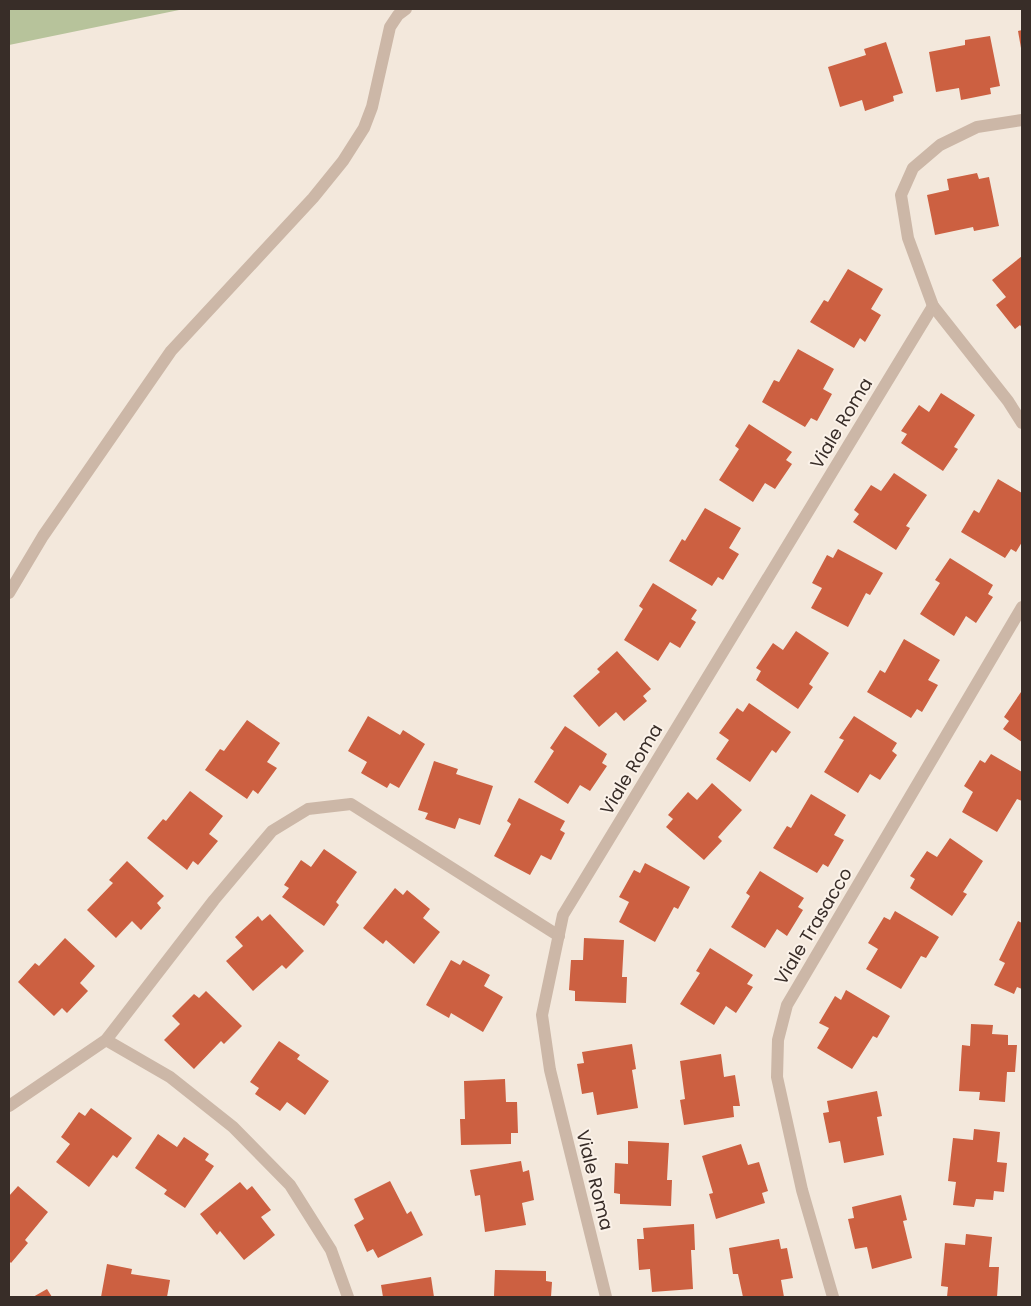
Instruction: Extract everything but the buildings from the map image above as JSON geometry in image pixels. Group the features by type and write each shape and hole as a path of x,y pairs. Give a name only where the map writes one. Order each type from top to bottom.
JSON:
{"street":[{"path":"9,592 43,536 171,351 313,198 343,161 364,128 372,107 390,28 398,15 406,9"},
{"path":"1022,120 977,127 940,145 913,168 901,195 908,238 932,306 1008,401 1022,423"},
{"name":"Viale Roma","path":"606,1297 550,1070 542,1015 563,915 932,306"},
{"name":"Viale Trasacco","path":"833,1297 802,1190 777,1077 778,1040 787,1005 1022,607"},
{"path":"9,1106 106,1040 214,900 272,831 308,809 351,804 559,936"},
{"path":"106,1040 170,1077 205,1104 234,1127 290,1185 331,1250 348,1297"}],"green space":[{"path":"9,9 184,9 9,45"}]}
